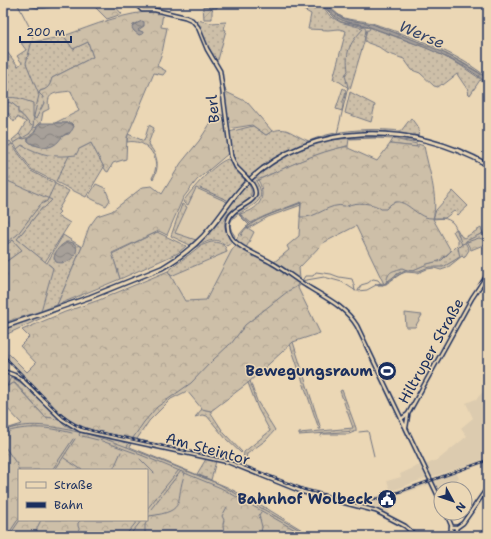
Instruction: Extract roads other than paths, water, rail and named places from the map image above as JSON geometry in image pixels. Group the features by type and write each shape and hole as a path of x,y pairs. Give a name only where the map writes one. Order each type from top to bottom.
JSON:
{"main road":[{"path":"3,327 97,294 162,268 199,242 235,195 253,177 273,162 298,149 326,139 360,134 384,133 416,138 451,148 488,165"}],"street":[{"name":"Berl","path":"135,3 142,10 155,10 186,17 192,20 198,27 207,49 220,71 231,156 236,167 252,184 255,192 253,199 249,203 234,211 228,221 228,231 234,241 278,267 348,313 357,326 401,419"},
{"name":"Hiltruper Straße","path":"433,485 401,419 408,414 472,298 488,274"},
{"name":"Am Steintor","path":"3,371 23,380 62,419 80,430 228,462 303,492 376,510 405,526 416,536"},
{"path":"406,429 408,414"},
{"path":"446,536 451,532 455,532 456,528 466,520 488,487"},
{"path":"450,521 452,526 450,528 451,532"},
{"path":"452,526 456,528"}],"water":[{"path":"323,3 326,3 330,9 342,18 372,24 427,45 450,56 484,76 488,80 488,84 465,67 439,54 364,25 341,20 332,14"},
{"path":"142,21 144,22 144,26 138,30 143,32 143,34 139,35 132,28 133,25"},
{"path":"41,123 71,123 74,126 71,132 63,136 58,142 51,146 44,147 37,146 28,141 29,137"},
{"path":"67,242 73,243 76,246 77,249 75,254 68,261 62,263 56,262 54,258 58,248"}],"waterway":[{"path":"17,3 29,26 33,38"},
{"path":"337,134 348,87 345,75 348,71 348,52 355,38 364,28"},
{"path":"14,143 29,134 33,129 34,116 39,95 26,63 32,41"},
{"path":"338,139 382,137"},
{"path":"3,149 12,144"},
{"path":"56,181 69,156"},
{"path":"3,245 17,235 40,205 47,201 55,184"},
{"path":"200,188 227,200"},
{"path":"347,206 351,204 365,203 374,205 381,209 386,209 391,204 401,202 425,217 442,218 452,222 457,230 462,245"},
{"path":"241,236 244,230 258,220 301,203 300,217 312,216 333,206 345,206"},
{"path":"240,215 251,225"},
{"path":"467,242 479,238 486,240"},
{"path":"358,291 367,290 376,285 386,284 405,271 419,271 429,267 443,267 460,257 458,248 465,243"},
{"path":"386,284 388,276 391,272 402,268 407,270"},
{"path":"302,281 305,276 313,276 316,272 331,274 352,279 355,291"},
{"path":"301,281 324,277 342,282 356,291"},
{"path":"358,291 361,285 368,283 373,279 378,280 382,285"},
{"path":"288,291 296,287 299,283"},
{"path":"231,344 245,325 287,292"},
{"path":"212,361 230,344"},
{"path":"133,438 157,407 191,383 211,362"},
{"path":"3,431 31,425 49,426 78,432"},
{"path":"3,433 12,430 29,428 55,429 72,433"},
{"path":"359,432 368,431 374,456"},
{"path":"80,432 127,447 129,443"},
{"path":"321,436 322,434 349,434 354,432"},
{"path":"82,436 102,441 141,455 221,488 304,535"},
{"path":"53,469 73,439"},
{"path":"56,469 75,439"},
{"path":"3,444 18,466"},
{"path":"127,447 219,484 305,533"},
{"path":"113,469 121,452"},
{"path":"64,458 80,469"},
{"path":"140,459 154,473"},
{"path":"148,508 179,470"},
{"path":"148,513 181,471"},
{"path":"148,518 149,516 162,514 175,508 178,503 185,473"},
{"path":"224,536 224,520 222,516 227,507"},
{"path":"260,536 262,527 259,515 261,512"},
{"path":"7,536 18,520"},
{"path":"9,536 19,521"},
{"path":"37,536 37,528 40,521"},
{"path":"80,521 78,526 82,536"},
{"path":"125,536 137,521"},
{"path":"129,536 141,521"},
{"path":"145,536 145,525 147,521"},
{"path":"307,534 311,536"}],"railway":[{"path":"3,355 59,413 71,422 88,430 229,460 303,489 342,499 370,500 385,497 488,460"}],"place":[{"name":"Bewegungsraum","path":"387,371"},
{"name":"Bahnhof Wolbeck","path":"387,499"}],"water label":[{"name":"Werse","path":"422,34"}]}
